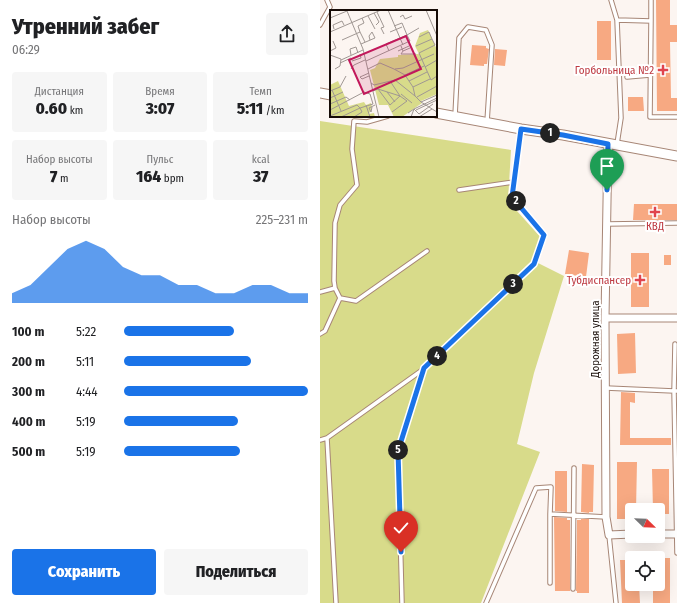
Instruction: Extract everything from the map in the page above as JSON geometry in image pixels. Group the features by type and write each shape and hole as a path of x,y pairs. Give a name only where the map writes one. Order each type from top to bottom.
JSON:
{"street":[{"path":"320,93 330,95"},
{"path":"437,113 677,156"},
{"name":"Дорожная улица","path":"609,535 606,517 605,318 607,224 612,145"},
{"path":"605,318 677,318"},
{"path":"609,535 625,534"},
{"path":"665,534 677,534"}],"lane":[{"path":"320,25 330,7 327,0"},
{"path":"611,0 617,20 621,118 612,145"},
{"path":"651,0 650,117 677,117"},
{"path":"617,20 651,21"},
{"path":"455,117 459,38 468,27 486,30 492,45 487,123"},
{"path":"627,76 650,75"},
{"path":"340,298 335,288 334,280 335,223 340,205 357,185 352,149 354,121 367,122 384,117"},
{"path":"320,440 327,438 424,368 534,264 544,235 512,197 521,129"},
{"path":"460,190 514,182"},
{"path":"607,224 677,224"},
{"path":"340,298 356,301 427,251"},
{"path":"320,292 335,288"},
{"path":"320,334 325,330 340,298"},
{"path":"675,344 677,553"},
{"path":"402,603 398,451 424,368"},
{"path":"606,388 676,391"},
{"path":"327,438 336,603"},
{"path":"573,590 574,468"},
{"path":"486,603 536,488 550,487 550,583"},
{"path":"550,514 606,517"},
{"path":"609,535 616,603"}],"green space":[{"path":"320,121 511,150 508,201 543,240 536,262 564,276 534,373 517,444 540,452 481,603 320,603"}],"building":[{"name":"Горбольница №2","path":"656,0 670,0 670,25 677,25 677,42 670,42 671,98 677,98 677,111 657,111"},
{"path":"597,21 611,21 611,60 597,60"},
{"path":"472,45 486,46 486,48 489,49 487,64 484,64 484,66 470,65"},
{"path":"495,49 507,50 505,66 494,65"},
{"path":"628,97 643,97 644,111 628,111"},
{"name":"КВД","path":"634,204 677,204 677,220 633,220"},
{"path":"569,250 589,253 586,277 565,274"},
{"name":"Тубдиспансер","path":"631,253 649,253 649,307 631,307"},
{"path":"664,255 671,255 671,265 664,265"},
{"path":"635,333 636,373 618,374 617,334"},
{"path":"621,392 635,393 635,403 630,402 630,438 671,438 671,445 620,445"},
{"path":"617,462 637,462 636,503 625,503 625,519 617,519"},
{"path":"582,464 594,465 593,512 589,513 581,512"},
{"path":"652,469 669,469 669,514 665,514 665,503 653,503"},
{"path":"555,471 567,471 567,512 555,511"},
{"path":"554,517 567,518 567,520 570,520 570,591 555,591"},
{"path":"589,519 589,593 577,593 576,591 577,520"},
{"path":"665,558 670,558 670,603 653,603 653,591 665,591"},
{"path":"620,560 625,560 625,591 639,591 640,603 622,603"}],"place":[{"name":"Горбольница №2","path":"663,70"},
{"name":"КВД","path":"655,212"},
{"name":"Тубдиспансер","path":"640,280"}],"route":[{"path":"401,552 398,451 424,368 534,264 544,235 512,197 521,129 563,135 608,144 607,190"}]}
